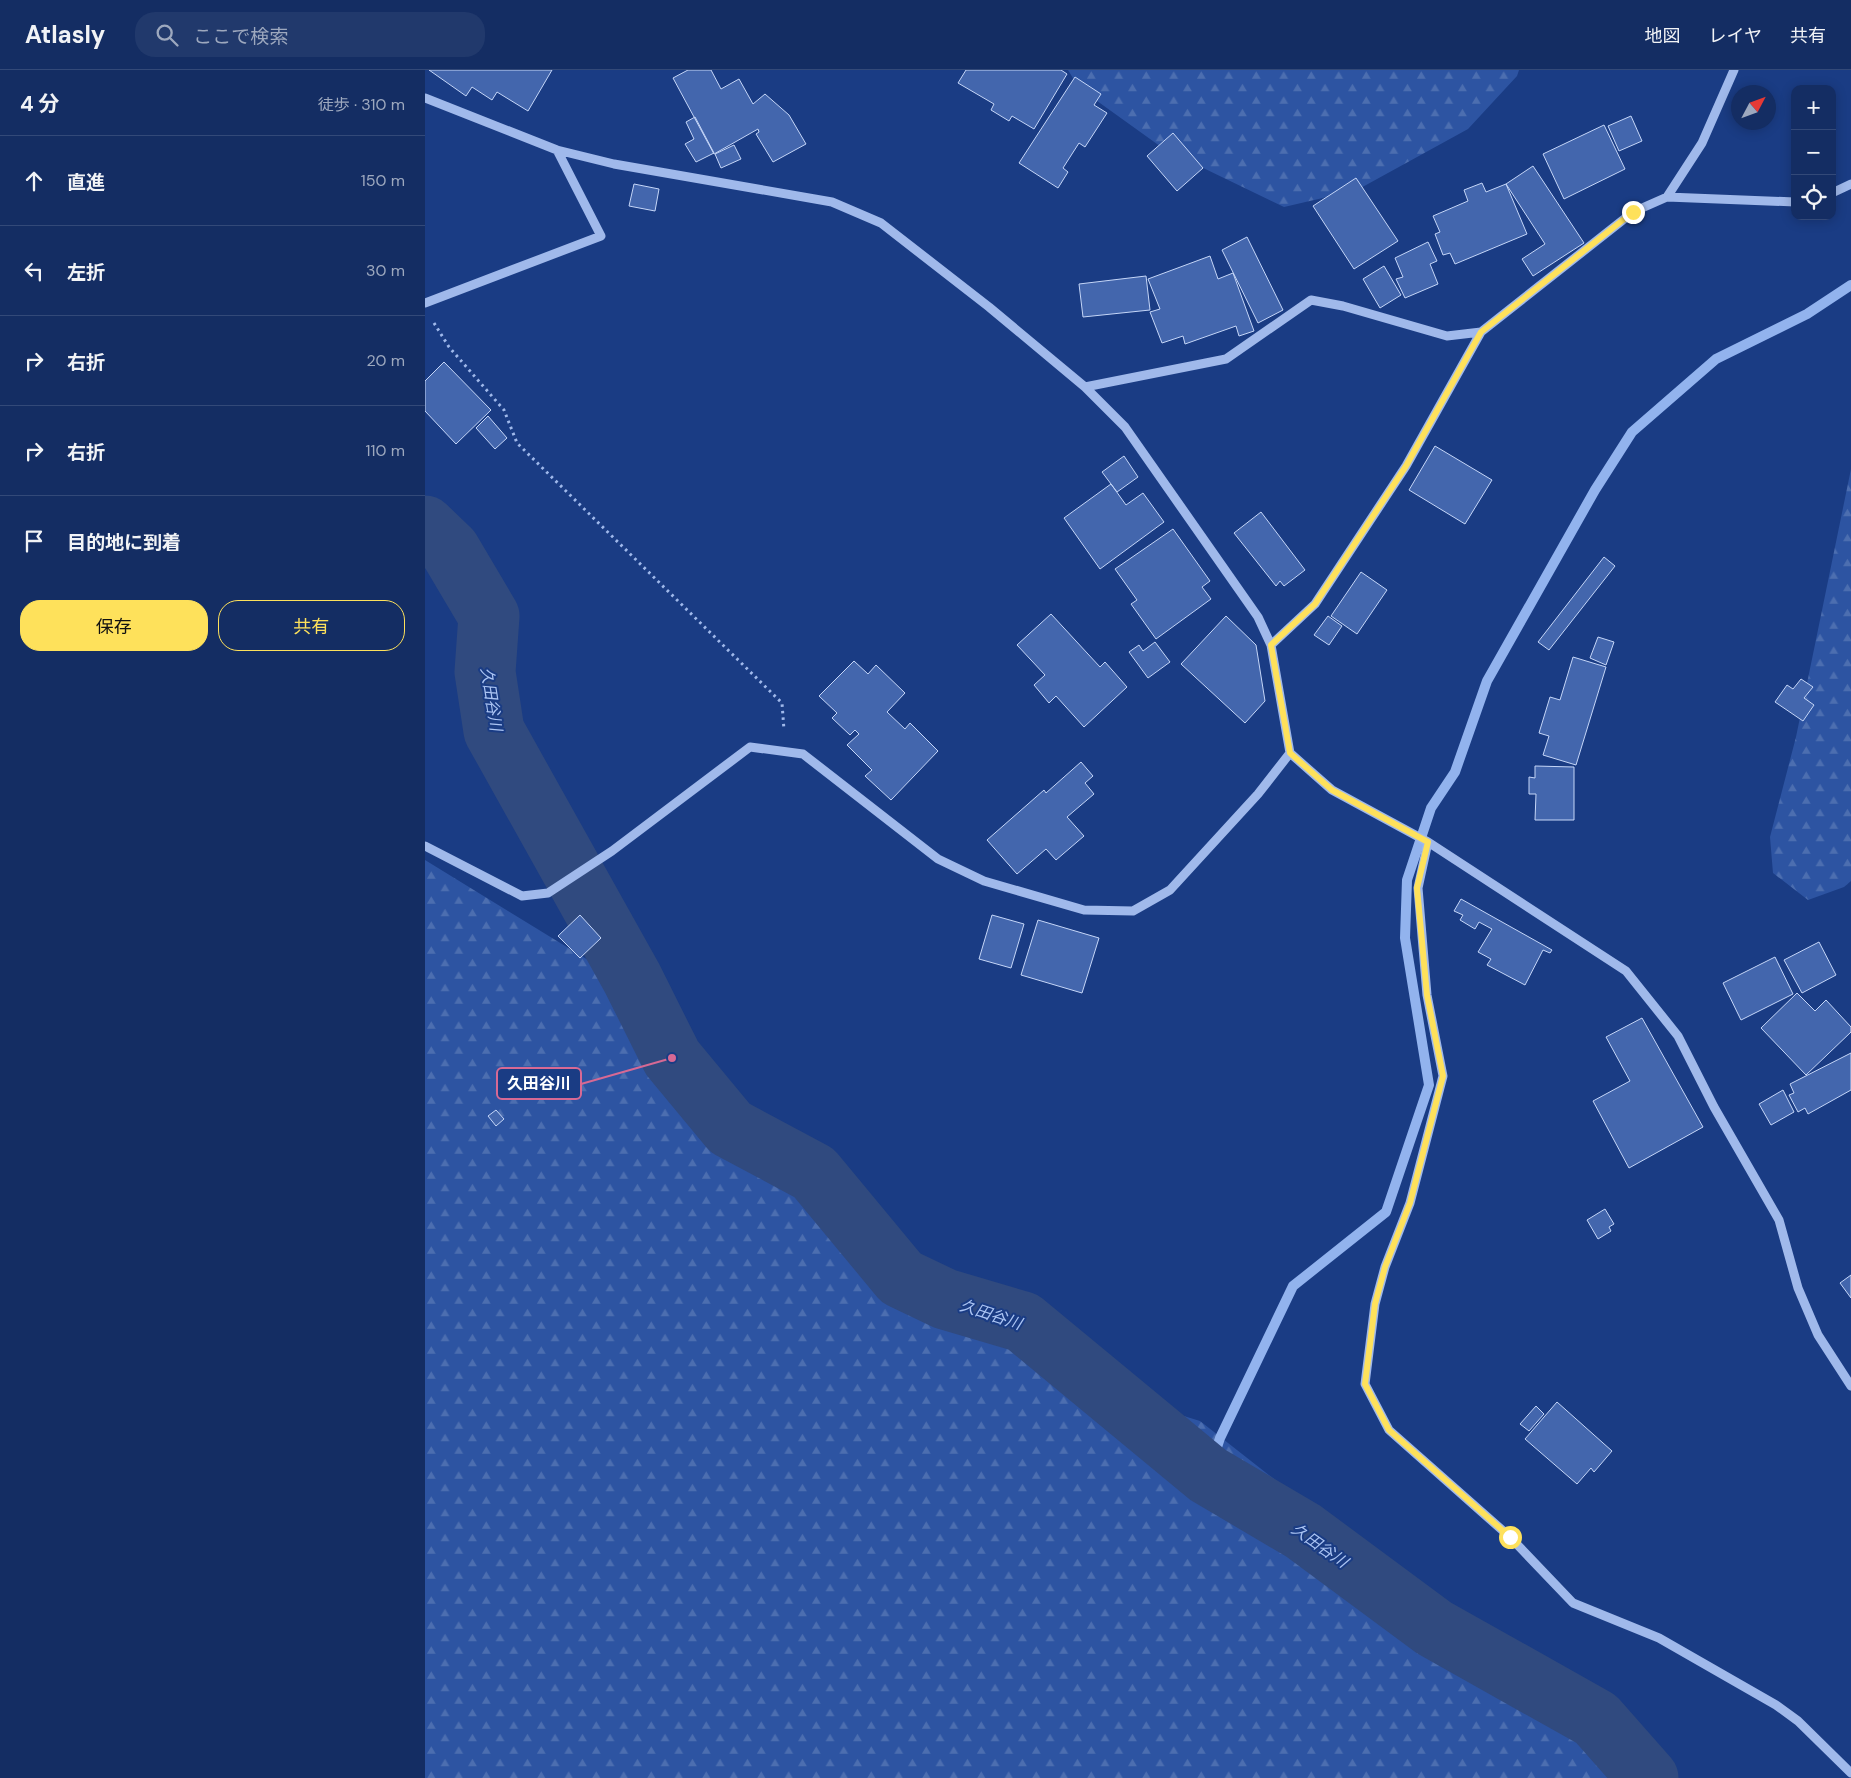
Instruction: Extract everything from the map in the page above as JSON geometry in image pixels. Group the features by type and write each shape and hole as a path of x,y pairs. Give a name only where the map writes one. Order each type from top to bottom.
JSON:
{"street":[{"path":"1667,198 1701,143 1735,70"},
{"path":"425,98 557,150 614,164 832,202 881,223 989,307 1085,387 1125,427 1258,617 1271,645 1290,753 1332,790 1428,842 1626,971 1678,1036 1714,1107 1779,1220 1798,1288 1818,1335 1851,1386"},
{"path":"425,303 601,236 557,150"},
{"path":"1836,191 1851,184"},
{"path":"1271,645 1315,604 1406,466 1481,332 1633,212 1667,198 1791,202"},
{"path":"1085,387 1226,359 1311,300 1343,306 1447,336 1481,332"},
{"path":"425,846 522,896 548,893 611,851 750,747 803,754 938,859 984,881 1084,910 1133,912 1170,890 1259,794 1290,753"},
{"path":"1428,842 1417,888 1427,995 1443,1076 1410,1203 1385,1267 1375,1304 1365,1384 1389,1430 1510,1537 1573,1603 1659,1638 1776,1705 1798,1721 1851,1773"}],"path":[{"path":"430,318 449,347 504,410 517,444 782,703 785,752"}],"green space":[{"path":"1068,70 1519,70 1517,76 1468,129 1357,190 1284,207 1164,149 1079,88"},
{"path":"1851,469 1851,881 1844,887 1808,900 1773,873 1770,837 1796,737"},
{"path":"425,860 619,979 661,1028 708,1113 813,1187 904,1294 991,1319 1070,1369 1161,1409 1200,1421 1366,1551 1433,1592 1635,1778 425,1778"}],"building":[{"path":"429,70 552,70 528,111 497,92 492,100 472,87 466,96"},
{"path":"688,70 711,70 721,89 739,79 753,104 765,94 789,115 806,144 773,162 756,134 759,132 758,129 714,154 673,78"},
{"path":"966,70 1061,70 1067,74 1034,129 1012,116 1009,121 991,110 994,104 958,83"},
{"path":"1075,77 1101,94 1094,105 1107,113 1085,147 1079,143 1063,168 1068,172 1058,188 1019,163"},
{"path":"1631,116 1642,141 1619,151 1608,126"},
{"path":"695,117 714,153 696,162 685,144 694,139 686,122"},
{"path":"1604,125 1625,169 1564,199 1543,154"},
{"path":"1173,133 1203,168 1177,191 1147,156"},
{"path":"734,145 741,159 721,168 715,154"},
{"path":"1533,166 1584,243 1533,276 1522,259 1545,244 1506,184"},
{"path":"1356,178 1398,241 1354,269 1313,206"},
{"path":"1482,183 1486,192 1506,184 1527,234 1455,264 1450,253 1443,255 1435,234 1440,232 1433,216 1468,201 1464,190"},
{"path":"634,184 659,189 655,211 629,206"},
{"path":"1247,237 1283,310 1258,323 1222,250"},
{"path":"1428,242 1437,261 1430,264 1438,284 1405,298 1396,279 1403,277 1395,258"},
{"path":"1210,256 1218,279 1233,273 1254,331 1239,336 1236,326 1185,344 1183,336 1162,343 1150,312 1160,309 1148,279"},
{"path":"1384,266 1401,295 1380,308 1363,279"},
{"path":"1146,276 1150,310 1083,317 1079,284"},
{"path":"444,362 491,410 456,444 425,411 425,381"},
{"path":"488,416 507,438 495,449 476,428"},
{"path":"1435,446 1492,480 1465,524 1409,490"},
{"path":"1124,456 1138,477 1117,492 1102,472"},
{"path":"1111,484 1126,505 1143,493 1164,522 1100,569 1064,518"},
{"path":"1261,512 1305,570 1284,586 1280,581 1276,586 1234,533"},
{"path":"1173,529 1210,581 1202,587 1211,599 1156,639 1131,604 1137,600 1115,569"},
{"path":"1604,557 1615,566 1549,650 1538,642"},
{"path":"1361,572 1387,590 1357,634 1331,616"},
{"path":"1051,614 1100,667 1105,662 1127,687 1084,727 1056,696 1049,703 1034,685 1045,675 1017,645"},
{"path":"1226,616 1256,645 1265,701 1245,723 1181,664"},
{"path":"1328,616 1342,626 1329,645 1314,635"},
{"path":"1598,637 1614,642 1606,665 1590,658"},
{"path":"1155,642 1170,662 1148,678 1129,652 1139,645 1143,651"},
{"path":"1573,657 1606,667 1576,765 1543,755 1549,736 1539,733 1550,697 1560,700"},
{"path":"854,661 868,674 876,665 905,693 887,712 905,729 910,723 938,751 891,800 865,776 872,770 847,745 859,734 855,730 850,735 832,718 837,713 819,696"},
{"path":"1801,679 1813,687 1804,698 1814,705 1803,721 1775,702 1787,685 1793,689"},
{"path":"1081,762 1093,776 1085,783 1094,794 1067,817 1084,836 1056,860 1046,849 1017,874 987,840 1044,790 1046,793"},
{"path":"1535,766 1574,767 1574,820 1535,820 1536,794 1529,794 1529,777 1535,778"},
{"path":"1461,899 1552,950 1550,953 1543,950 1525,985 1487,965 1491,959 1478,952 1492,929 1479,922 1475,929 1460,920 1463,915 1454,911"},
{"path":"580,915 601,938 580,958 558,936"},
{"path":"992,915 1024,924 1011,968 979,959"},
{"path":"1038,920 1099,938 1082,993 1021,975"},
{"path":"1819,942 1836,975 1802,993 1784,960"},
{"path":"1775,957 1793,994 1741,1020 1723,983"},
{"path":"1797,993 1815,1011 1826,1000 1851,1027 1851,1032 1806,1075 1761,1028"},
{"path":"1642,1018 1703,1127 1629,1168 1593,1101 1630,1081 1606,1037"},
{"path":"1851,1053 1851,1090 1808,1114 1805,1108 1798,1112 1789,1095 1794,1093 1790,1084"},
{"path":"1783,1090 1794,1112 1771,1125 1759,1104"},
{"path":"496,1110 504,1119 496,1126 488,1116"},
{"path":"1605,1209 1614,1224 1609,1227 1611,1231 1598,1239 1587,1220"},
{"path":"1851,1275 1851,1298 1840,1283"},
{"path":"1557,1402 1612,1451 1594,1472 1591,1468 1577,1484 1525,1439"},
{"path":"1536,1406 1544,1414 1529,1431 1520,1424"}],"waterway":[{"path":"1208,1475 1220,1438 1293,1286 1386,1212 1429,1085 1405,938 1407,880 1431,808 1455,772 1487,681 1595,490 1632,432 1716,359 1807,314 1851,285"},
{"name":"久田谷川","path":"425,526 450,550 489,616 485,672 494,731 632,978 672,1058 730,1128 814,1173 901,1278 945,1299 1023,1322 1208,1475 1303,1531 1434,1628 1596,1719 1648,1778"}],"place":[{"name":"久田谷川","path":"672,1058"}],"route":[{"path":"1510,1537 1389,1430 1365,1384 1375,1304 1385,1267 1410,1203 1443,1076 1427,995 1417,888 1428,842 1332,790 1290,753 1271,645 1315,604 1406,466 1481,332 1633,212"}]}
